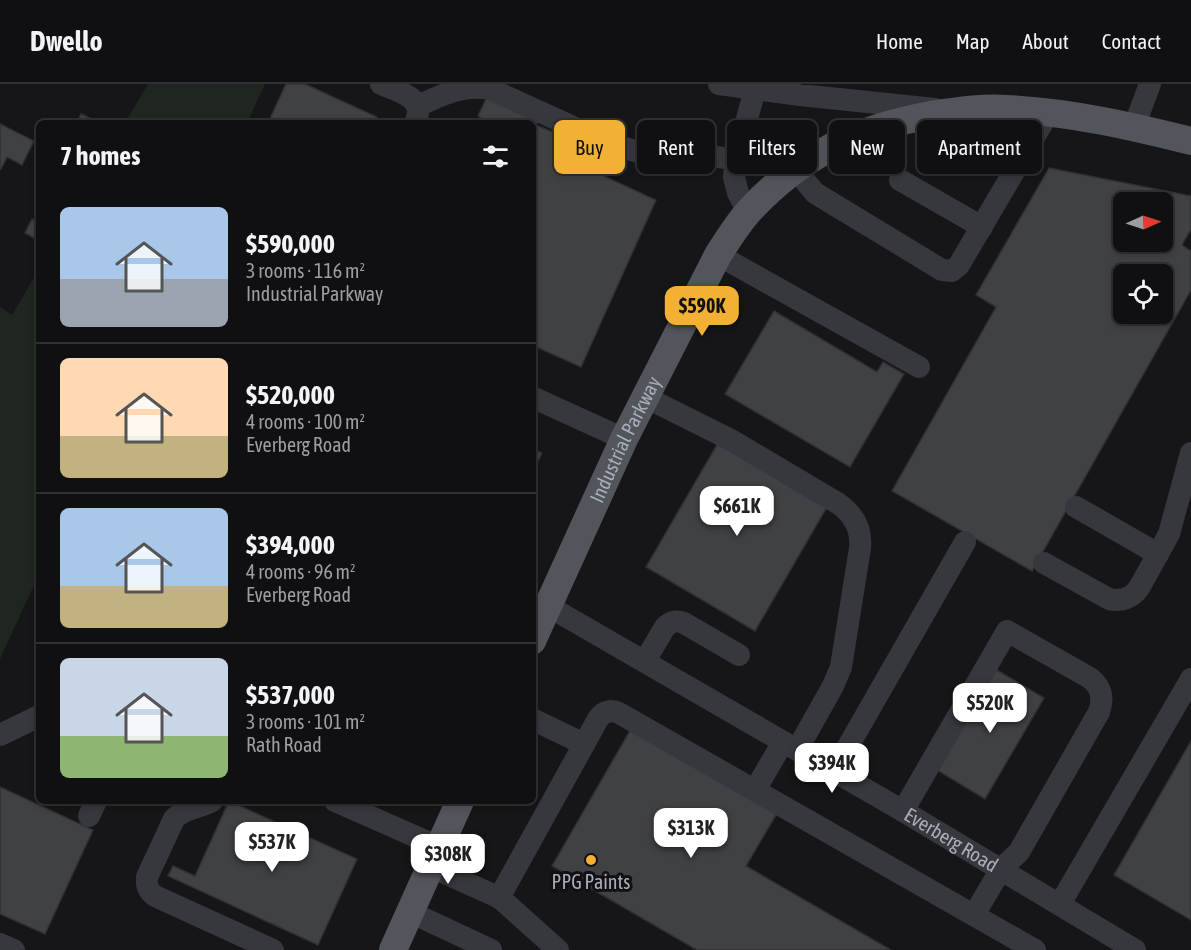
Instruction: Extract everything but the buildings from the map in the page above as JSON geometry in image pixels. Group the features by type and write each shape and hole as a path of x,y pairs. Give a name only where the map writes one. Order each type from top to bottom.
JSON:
{"main road":[{"name":"Industrial Parkway","path":"817,155 852,137 893,124 954,111 1006,109 1048,112 1134,127 1191,141"},
{"name":"Industrial Parkway","path":"536,633 624,439 718,255 748,212 789,174"},
{"path":"393,950 459,804"}],"street":[{"path":"381,84 412,98 417,115 461,87 481,86 606,142 638,152 656,155 693,153 727,159"},
{"path":"719,84 755,89 885,94 954,111"},
{"path":"1134,127 1150,84"},
{"path":"747,120 755,89"},
{"path":"799,174 815,194 944,271 952,271 958,267 1048,112"},
{"path":"734,174 738,193 748,212"},
{"path":"900,180 981,227"},
{"path":"718,255 919,367"},
{"path":"645,397 731,441 839,504 850,513 858,526 860,548 841,667 834,686 755,790"},
{"path":"536,399 624,439"},
{"path":"1044,563 1105,597 1114,600 1128,598 1136,592 1169,534 1191,453"},
{"path":"1076,507 1158,554"},
{"path":"834,771 965,542"},
{"name":"Everberg Road","path":"549,606 903,811 1135,950"},
{"path":"645,661 664,627 675,621 684,623 740,655"},
{"path":"903,811 1007,631 1094,680 1100,688 1102,702 1099,712 1019,852 1001,869 974,915"},
{"path":"1060,904 1191,679"},
{"path":"499,898 602,714 616,711 1035,950"},
{"path":"0,735 36,717"},
{"path":"536,721 584,744"},
{"path":"208,804 181,813 174,819 147,877 147,887 156,896 273,950"},
{"path":"340,804 435,857 499,898 558,950"},
{"path":"411,912 491,950"},
{"path":"0,944 14,950"}],"shaded area":[{"path":"148,84 265,84 248,120 127,120"},
{"path":"36,274 36,581 0,659 0,307 12,315"}],"place":[{"name":"PPG Paints","path":"591,860"}]}
